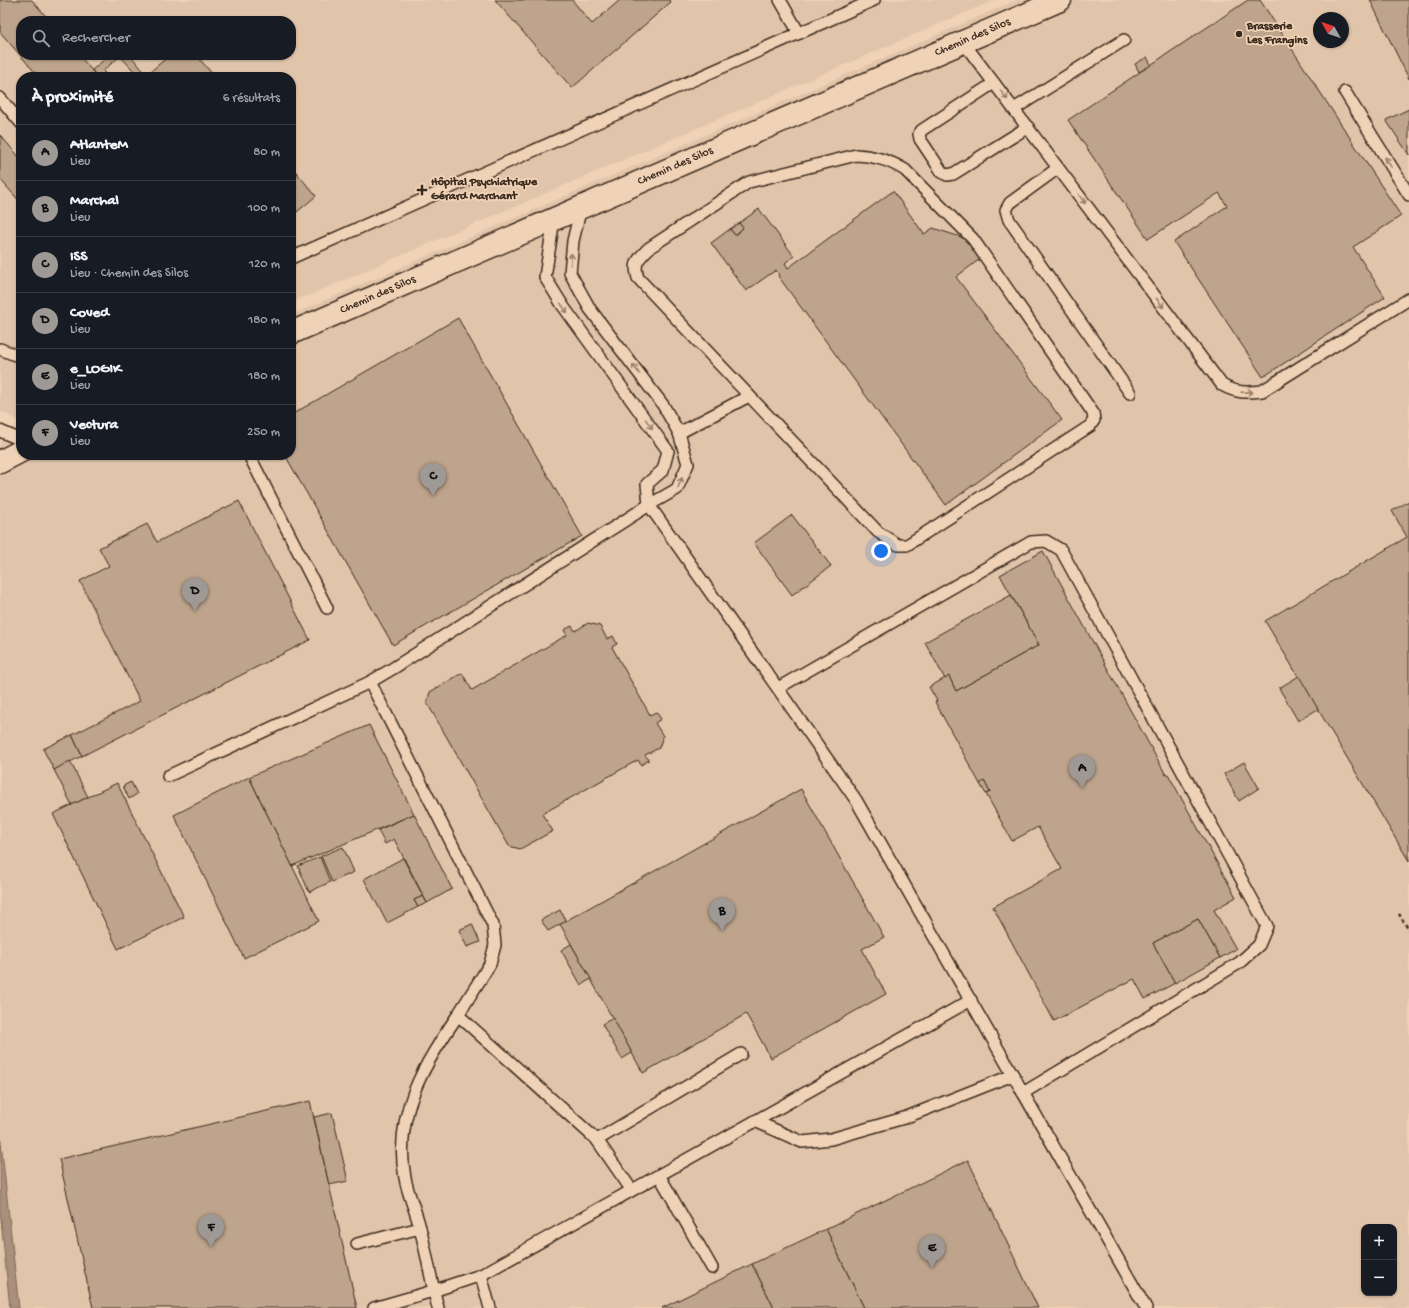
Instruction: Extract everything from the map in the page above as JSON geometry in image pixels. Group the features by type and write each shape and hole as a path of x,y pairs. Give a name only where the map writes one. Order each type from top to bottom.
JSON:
{"street":[{"name":"Chemin des Silos","path":"296,331 1060,0"},
{"path":"0,462 16,454"}],"lane":[{"path":"780,0 799,33"},
{"path":"296,256 874,0"},
{"path":"1014,109 1124,40"},
{"path":"963,42 1222,385 1232,391 1245,393 1262,391 1409,299"},
{"path":"994,83 922,130 919,134 920,139 942,172 947,175 953,174 1028,127"},
{"path":"1345,92 1409,195"},
{"path":"0,98 16,117"},
{"path":"856,155 874,156 892,162 905,170 973,239 1088,405 1094,420 1090,426 907,544 898,545 878,532 749,396 638,278 635,269 638,260 649,248 749,182 856,155"},
{"path":"1058,168 1010,203 1006,210 1009,220 1130,393"},
{"path":"168,776 370,682 649,505 677,489 688,464 679,433 663,405 590,309 570,273 573,241 582,207"},
{"path":"554,219 545,278 563,306 668,451 663,470 647,484 649,505 856,800 1146,1308"},
{"path":"0,349 16,355"},
{"path":"679,433 749,396"},
{"path":"0,431 16,438"},
{"path":"252,460 328,608"},
{"path":"778,688 1031,542 1046,541 1061,550 1267,926 1259,946 1239,963 1023,1092"},
{"path":"370,682 493,925 495,945 490,964 458,1015 429,1057 414,1089 406,1116 403,1146 405,1178 420,1228 438,1308"},
{"path":"374,1308 481,1275 971,1000"},
{"path":"458,1015 597,1140 631,1190"},
{"path":"597,1140 741,1054"},
{"path":"755,1121 802,1142 831,1139 904,1118 1013,1075"},
{"path":"659,1175 712,1268"},
{"path":"356,1244 420,1228"},
{"path":"481,1275 490,1308"}],"path":[{"path":"1399,914 1409,930"}],"shaded area":[{"name":"Hôpital Psychiatrique Gérard Marchant","path":"0,0 995,0 296,301 296,72 16,72 16,419 0,411"},
{"path":"1017,0 1409,0 1409,1308 0,1308 0,442 16,435 16,460 296,460 296,313"},
{"path":"0,1133 19,1308 10,1308 0,1210"}],"building":[{"path":"0,0 32,0 46,16 16,16 16,50 0,32"},
{"path":"495,0 572,0 592,24 620,0 669,0 671,2 572,88"},
{"path":"1248,0 1260,0 1401,216 1353,247 1385,297 1263,377 1174,242 1227,206 1219,193 1148,239 1068,120"},
{"path":"1370,0 1409,0 1409,79"},
{"path":"1147,57 1151,65 1139,72 1135,64"},
{"path":"24,60 83,60 93,72 35,72"},
{"path":"104,60 115,60 103,71 104,72 93,72 92,70"},
{"path":"124,60 134,60 144,72 135,72"},
{"path":"164,60 200,60 211,72 150,72"},
{"path":"1409,109 1409,155 1386,120"},
{"path":"0,135 16,153 16,197 0,179"},
{"path":"296,172 316,196 296,213"},
{"path":"893,191 924,234 933,228 973,241 984,256 956,277 1062,420 946,505 778,276 779,275 776,270 746,291 711,243 730,229 735,235 743,228 739,223 759,209 794,256 785,263 788,268"},
{"path":"739,223 743,228 735,235 730,229"},
{"path":"458,318 582,536 393,645 288,460 296,460 296,412"},
{"path":"239,501 310,640 82,756 72,735 140,701 80,581 109,566 99,548 147,524 157,542"},
{"path":"1409,501 1409,861 1265,621 1407,537 1392,511"},
{"path":"792,515 831,566 792,595 754,543"},
{"path":"1043,551 1166,775 1168,774 1236,897 1214,910 1236,949 1220,958 1198,919 1153,943 1175,983 1145,999 1134,979 1054,1021 993,907 1062,869 1038,827 1012,841 986,794 990,792 984,781 980,784 935,702 937,701 929,687 949,676 956,691 1039,645 1000,575"},
{"path":"1011,595 1039,645 956,691 949,676 945,679 925,642"},
{"path":"588,623 600,626 607,639 613,636 617,644 612,647 650,715 656,712 661,719 655,723 663,736 659,748 645,755 649,760 641,765 638,760 542,814 553,831 520,849 509,846 427,703 430,692 462,673 472,690 567,635 564,630 572,626 575,631"},
{"path":"1299,676 1318,709 1298,721 1279,688"},
{"path":"369,725 414,814 292,866 249,777"},
{"path":"72,735 82,756 54,770 43,749"},
{"path":"70,761 88,797 72,805 54,770"},
{"path":"1244,762 1259,788 1239,801 1224,774"},
{"path":"249,777 319,921 244,958 174,815"},
{"path":"984,781 990,792 986,794 980,784"},
{"path":"131,782 137,794 129,799 123,786"},
{"path":"117,783 184,917 118,949 53,814"},
{"path":"801,789 884,937 862,949 886,994 771,1058 746,1014 643,1073 560,924"},
{"path":"414,814 452,889 427,903 394,839 385,844 378,830"},
{"path":"343,847 354,872 332,882 321,856"},
{"path":"320,857 330,882 309,892 298,866"},
{"path":"403,858 423,896 414,900 418,907 387,923 364,879"},
{"path":"423,896 427,903 418,907 414,900"},
{"path":"560,910 566,921 548,931 541,920"},
{"path":"1198,919 1220,958 1175,983 1153,943"},
{"path":"472,924 480,942 467,947 459,930"},
{"path":"571,944 591,979 581,985 561,950"},
{"path":"613,1018 632,1053 622,1059 602,1024"},
{"path":"310,1101 357,1308 93,1308 59,1159"},
{"path":"332,1113 348,1181 329,1185 314,1117"},
{"path":"968,1160 1038,1308 864,1308 826,1229"},
{"path":"826,1229 864,1308 774,1308 752,1264"},
{"path":"752,1264 774,1308 662,1308"}],"place":[{"name":"Brasserie Les Frangins","path":"1239,34"},
{"name":"Hôpital Psychiatrique Gérard Marchant","path":"422,190"},
{"name":"ISS","path":"433,496"},
{"name":"Coved","path":"195,611"},
{"name":"AtlanteM","path":"1082,788"},
{"name":"Marchal","path":"722,931"},
{"name":"Vectura","path":"211,1247"},
{"name":"e_LOGIK","path":"932,1268"}]}
